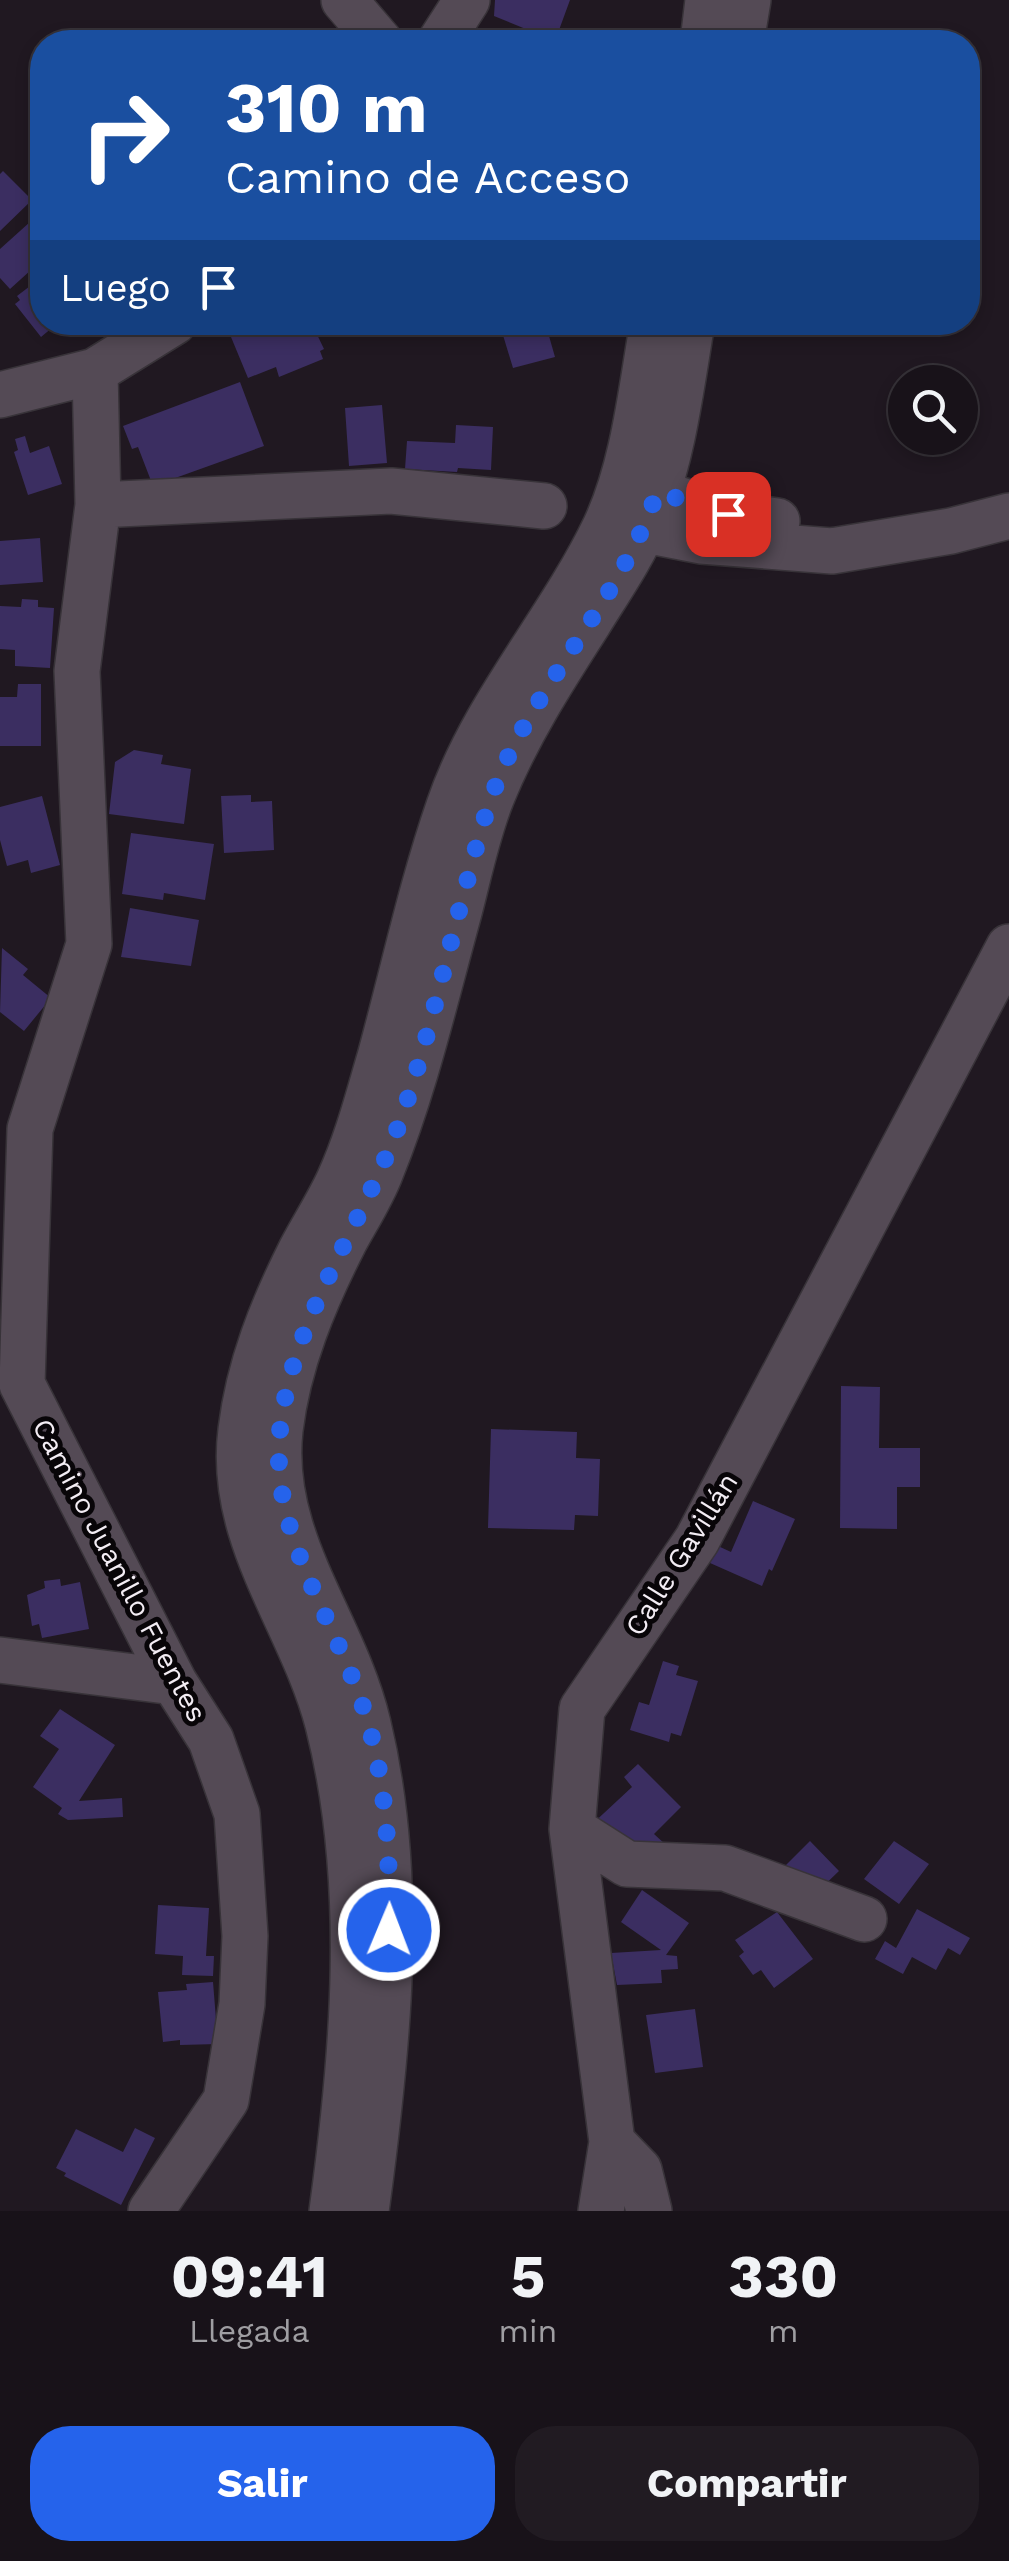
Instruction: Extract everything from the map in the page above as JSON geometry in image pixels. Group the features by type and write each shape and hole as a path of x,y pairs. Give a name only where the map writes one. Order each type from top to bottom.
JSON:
{"street":[{"path":"344,0 370,30"},
{"path":"448,30 467,0"},
{"path":"705,30 708,0"},
{"path":"742,30 748,0"},
{"path":"0,395 94,372 153,335"},
{"path":"366,2211 381,2104 390,1866 380,1778 367,1718 350,1669 293,1542 279,1471 280,1431 295,1354 342,1246 379,1178 403,1114 509,754 622,570 652,335"},
{"path":"332,2211 346,2110 352,1966 351,1868 340,1781 327,1720 310,1671 254,1544 239,1473 240,1433 261,1340 302,1248 340,1180 364,1116 444,822 462,773 509,687 582,572 666,464 690,335"},
{"name":"Camino Juanillo Fuentes","path":"94,372 98,505 78,671 89,944 15,1130 22,1384 174,1682 211,1740 237,1814 245,1936 242,2004 226,2100 151,2211"},
{"path":"632,507 844,527 957,506 1009,490"},
{"path":"98,505 391,491 544,506"},
{"path":"632,507 701,541 832,551 951,531 1009,516"},
{"name":"Calle Gavillán","path":"601,2211 612,2142 572,1828 582,1709 697,1540 1009,948"},
{"path":"0,1660 174,1682"},
{"path":"572,1828 627,1864 726,1868 864,1919"},
{"path":"612,2142 639,2170 649,2211"}],"building":[{"path":"495,0 570,0 559,30 528,30 494,16"},
{"path":"3,171 30,202 0,231"},
{"path":"30,222 30,271 10,289 0,278 0,249"},
{"path":"30,286 30,323 15,304 20,300 17,296"},
{"path":"317,335 324,349 320,351 323,359 279,377 276,367 248,378 231,337"},
{"path":"503,335 549,335 555,357 513,368"},
{"path":"240,382 264,446 153,486 138,447 132,449 123,426"},
{"path":"382,405 387,463 349,466 345,408"},
{"path":"456,425 493,427 491,470 405,469 407,441 455,443"},
{"path":"25,436 30,453 49,446 62,484 28,495 14,452 18,450 15,439"},
{"path":"40,538 43,582 0,585 0,541"},
{"path":"22,599 38,600 38,607 54,608 50,668 15,666 15,650 0,649 0,606 21,607"},
{"path":"18,684 41,684 41,746 0,746 0,697 17,697"},
{"path":"134,750 163,755 161,764 191,769 184,824 109,814 115,762"},
{"path":"251,795 251,802 272,801 274,850 224,853 221,796"},
{"path":"42,796 60,865 31,873 28,860 7,866 0,840 0,807"},
{"path":"131,833 214,844 205,900 164,893 163,900 122,894"},
{"path":"130,908 199,920 191,966 121,957"},
{"path":"2,948 28,969 23,975 51,998 24,1031 0,1012"},
{"path":"841,1386 880,1387 879,1448 920,1448 920,1487 897,1487 897,1529 840,1528"},
{"path":"491,1429 577,1432 576,1458 600,1459 598,1516 575,1515 574,1530 488,1528"},
{"path":"753,1501 795,1519 762,1586 710,1563 718,1546 731,1552"},
{"path":"60,1579 61,1586 80,1582 89,1629 42,1638 39,1624 32,1626 27,1595 45,1588 44,1581"},
{"path":"663,1661 679,1666 676,1675 698,1681 681,1736 671,1733 669,1742 630,1730 639,1702 649,1705"},
{"path":"60,1709 115,1745 79,1801 122,1798 123,1817 68,1820 58,1814 62,1808 33,1787 59,1749 40,1736"},
{"path":"638,1764 681,1807 654,1834 666,1845 616,1842 589,1827 632,1787 624,1777"},
{"path":"810,1841 839,1871 811,1898 783,1868"},
{"path":"894,1841 929,1864 899,1904 864,1879"},
{"path":"642,1890 689,1923 666,1955 677,1956 678,1969 661,1970 662,1983 617,1985 611,1953 661,1950 621,1922"},
{"path":"158,1905 209,1908 206,1956 214,1956 213,1976 182,1975 183,1956 155,1954"},
{"path":"917,1909 970,1938 960,1955 948,1948 936,1970 912,1957 903,1974 875,1959 885,1941 896,1948"},
{"path":"777,1912 813,1959 774,1988 761,1970 753,1975 739,1956 744,1952 735,1940"},
{"path":"213,1982 218,2044 163,2042 158,1992 187,1990 186,1984"},
{"path":"695,2009 703,2067 655,2073 646,2015"},
{"path":"135,2128 155,2138 121,2205 56,2168 76,2129 123,2152"}],"route":[{"path":"389,1930 390,1866 380,1778 367,1718 350,1669 293,1542 284,1506 279,1471 280,1431 295,1354 342,1246 379,1178 403,1114 489,804 509,754 622,570 648,520 657,492 728,514"}]}
